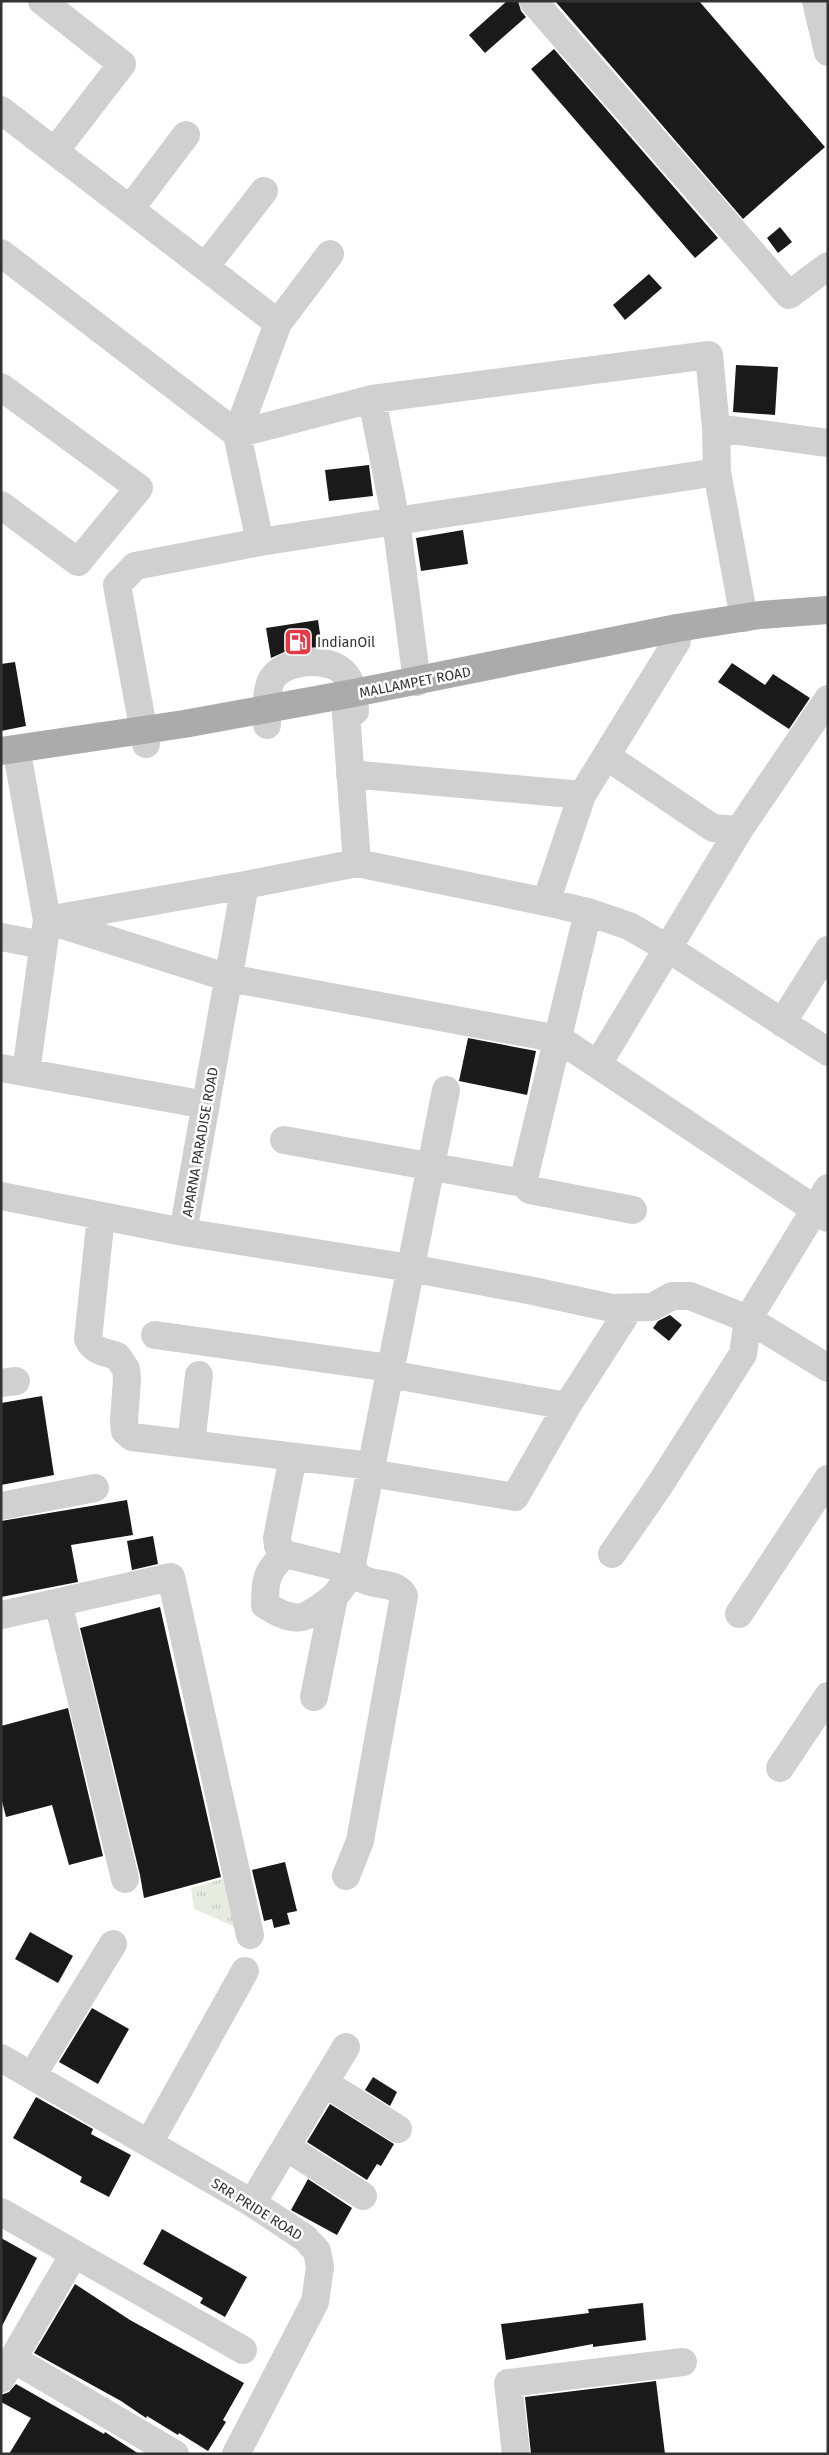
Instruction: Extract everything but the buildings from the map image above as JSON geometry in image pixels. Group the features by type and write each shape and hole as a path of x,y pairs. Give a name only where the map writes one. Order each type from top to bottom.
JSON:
{"main road":[{"name":"MALLAMPET ROAD","path":"7,761 266,717 352,706 744,618 828,610"},
{"name":"MALLAMPET ROAD","path":"677,634 828,627"},
{"name":"MALLAMPET ROAD","path":"352,706 417,682 463,680"}],"street":[{"path":"42,1 122,64 55,152"},
{"path":"533,1 789,296 828,266"},
{"path":"816,1 828,52"},
{"path":"1,110 278,323"},
{"path":"130,209 186,135"},
{"path":"205,267 264,191"},
{"path":"1,253 237,434"},
{"path":"260,542 237,434 278,323 330,254"},
{"path":"237,434 372,399 709,355 716,428 717,472 744,618"},
{"path":"1,387 139,488 78,562 1,504"},
{"path":"372,399 396,521 417,682"},
{"path":"716,428 828,443"},
{"path":"145,737 118,585 136,566 260,542 717,472"},
{"path":"546,902 582,795 677,634"},
{"path":"266,717 271,681 280,672 294,665 312,661 334,664 346,674 352,706 350,774 357,863"},
{"path":"598,1064 739,830 828,699"},
{"path":"606,756 713,828 739,830"},
{"path":"7,761 45,932 14,1070 206,1105"},
{"path":"350,774 582,795"},
{"path":"1,937 45,932 245,885 357,863 546,902 588,912 629,926 669,949 828,1052"},
{"name":"APARNA PARADISE ROAD","path":"245,885 183,1232 410,1268 534,1290 612,1308 652,1307 672,1296 690,1296 748,1320 828,1368"},
{"path":"523,1183 588,912"},
{"path":"45,932 229,978 559,1039 823,1205 748,1320 743,1354 659,1486 612,1554"},
{"path":"782,1023 828,950"},
{"path":"346,1876 360,1841 404,1596 399,1589 359,1578 352,1564 446,1090"},
{"path":"284,1140 523,1183 530,1190 633,1210"},
{"path":"1,1196 183,1232"},
{"path":"101,1216 88,1339 91,1346 97,1350 117,1356 126,1370 125,1431 132,1437 293,1457 514,1498 567,1406 630,1308"},
{"path":"155,1335 390,1371 567,1406"},
{"path":"190,1444 199,1375"},
{"path":"293,1457 277,1538 278,1546 285,1554 354,1571"},
{"path":"739,1614 828,1479"},
{"path":"1,1506 95,1488"},
{"path":"285,1554 269,1569 265,1590 265,1605 282,1616 297,1619 315,1612 334,1597 354,1571"},
{"path":"1,1615 171,1577 250,1935"},
{"path":"314,1697 334,1597"},
{"path":"58,1602 125,1879"},
{"path":"780,1768 828,1696"},
{"path":"32,2076 113,1944"},
{"path":"149,2143 244,1971"},
{"path":"252,2203 346,2047"},
{"name":"SRR PRIDE ROAD","path":"1,2058 252,2203 305,2238 318,2251 320,2267 315,2302 236,2454"},
{"path":"324,2083 398,2129"},
{"path":"286,2147 363,2196"},
{"path":"1,2212 243,2350"},
{"path":"74,2254 7,2369 175,2454"},
{"path":"516,2454 508,2383 684,2362"}],"green space":[{"path":"226,1878 242,1930 194,1909 191,1888"}],"place":[{"name":"IndianOil","path":"298,642"}]}
